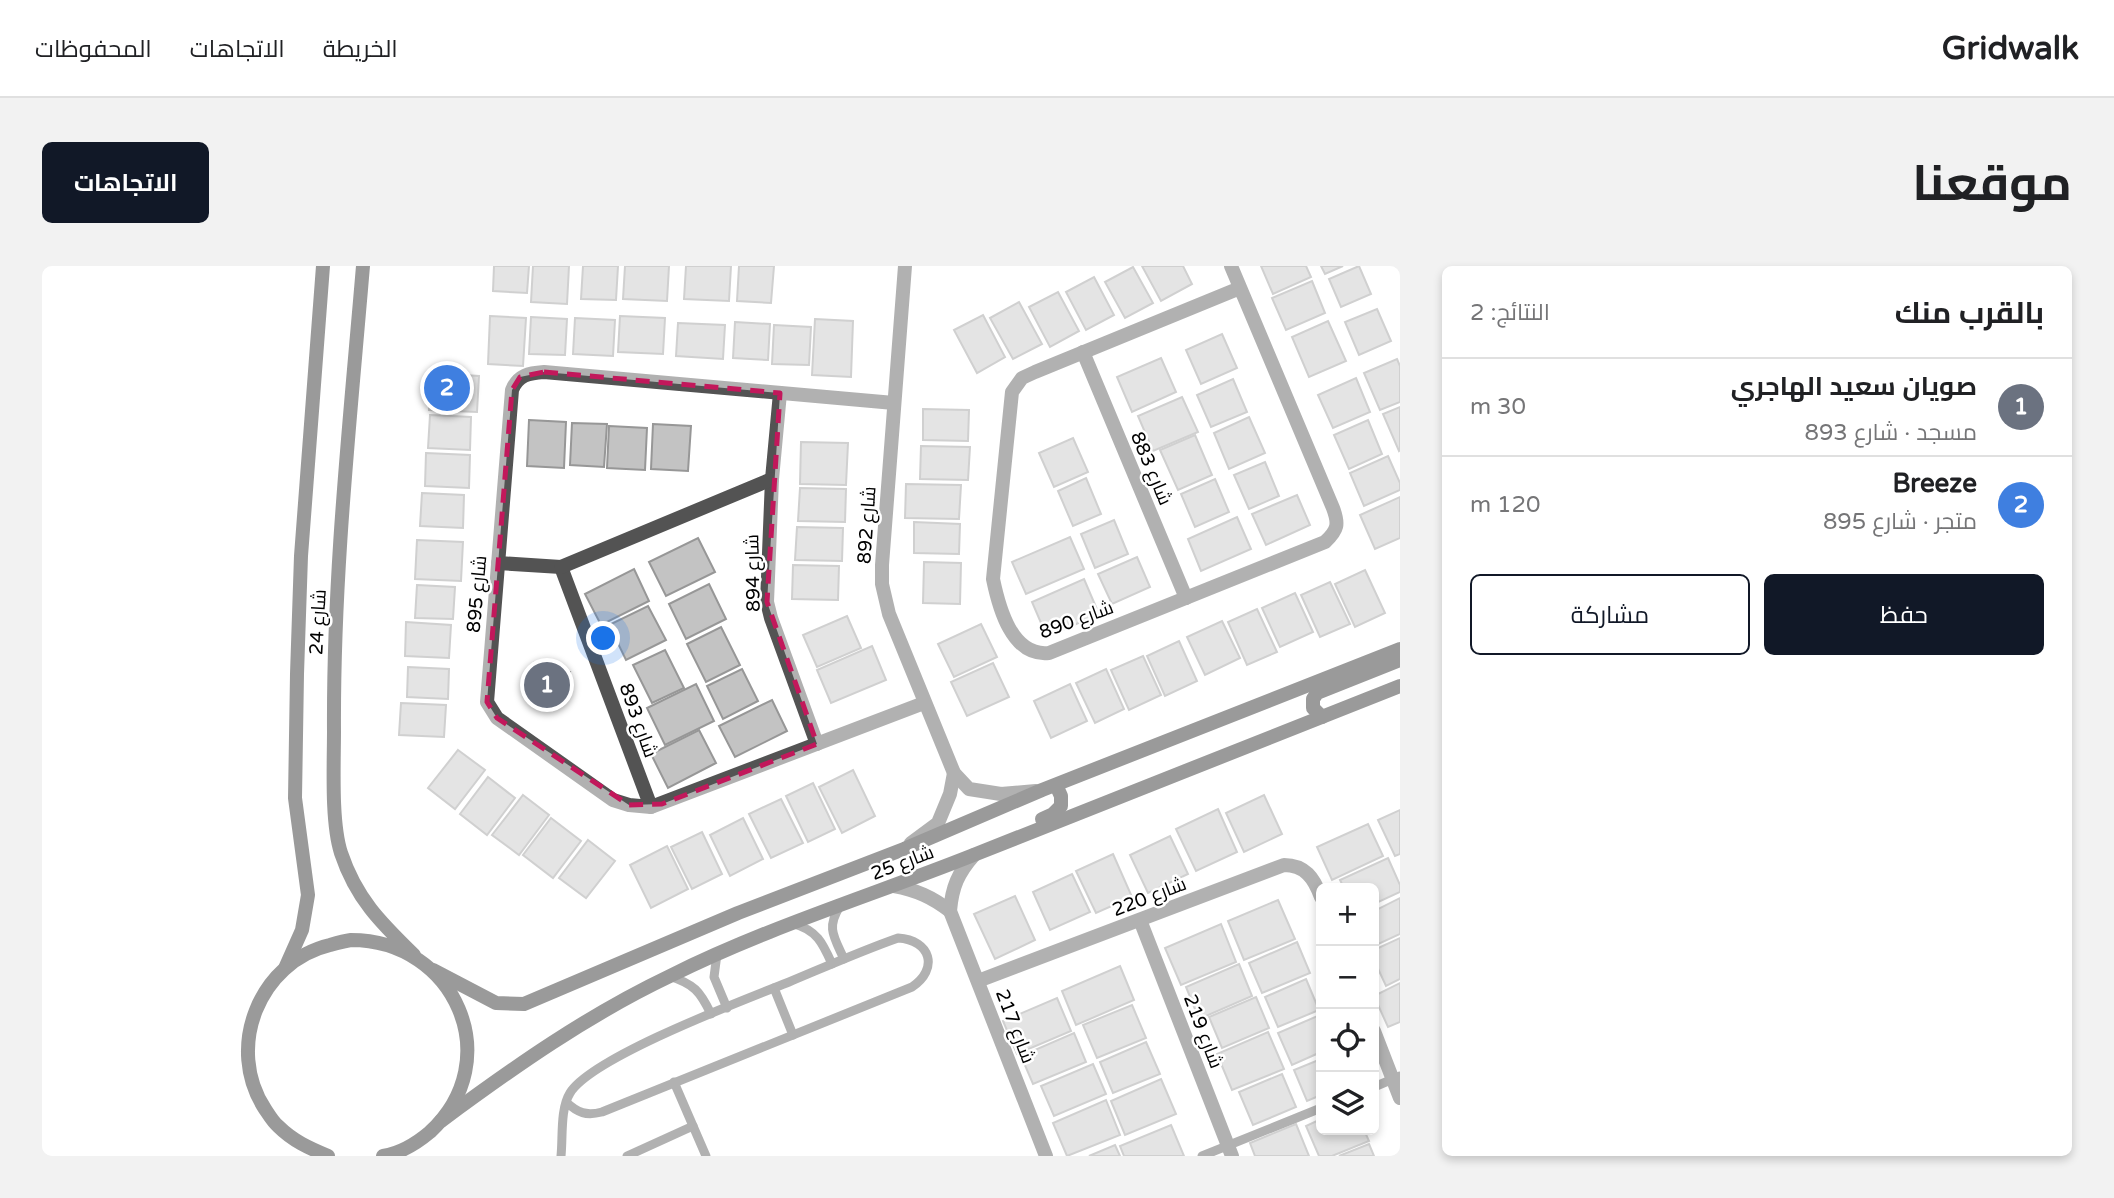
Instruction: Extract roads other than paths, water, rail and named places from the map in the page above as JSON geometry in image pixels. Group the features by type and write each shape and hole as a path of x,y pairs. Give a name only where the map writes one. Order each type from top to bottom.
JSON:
{"street":[{"name":"شارع 24","path":"286,966 302,930 308,895 295,798 296,701 301,556 323,266"},
{"name":"شارع 24","path":"363,266 337,601 334,800 340,850 355,887 374,916 414,955"},
{"name":"شارع 892","path":"905,266 882,584 889,614 954,773"},
{"name":"شارع 890","path":"1231,266 1338,523 1333,535 1325,542 1049,653 1040,654 1024,648 1010,629 993,579 1012,392 1022,378 1240,288"},
{"name":"شارع 883","path":"1083,352 1186,598"},
{"name":"شارع 895","path":"651,807 613,800 497,718 487,702 512,390 520,377 544,372 894,403"},
{"name":"شارع 894","path":"780,393 772,479 767,602 817,744"},
{"path":"498,563 561,567 772,479"},
{"name":"شارع 893","path":"561,567 651,807"},
{"name":"شارع 25","path":"433,970 496,1003 524,1004 738,913 1400,649"},
{"path":"1322,717 1313,708 1313,699 1317,693 1400,660"},
{"name":"شارع 25","path":"389,1155 419,1141 510,1070 572,1029 669,976 792,924 1400,686"},
{"path":"651,807 924,703"},
{"path":"950,911 952,890 960,871 974,855 993,840 1053,814 1061,806 1061,796 1049,788 1001,794 969,789 954,773"},
{"path":"904,849 938,823 950,794 954,773"},
{"name":"شارع 220","path":"978,981 1284,865 1295,865 1305,870 1316,884"},
{"path":"894,886 933,898 950,911"},
{"name":"شارع 217","path":"950,911 1046,1156"},
{"name":"شارع 219","path":"1140,920 1230,1151"},
{"path":"301,1156 256,1095 247,1061 250,1026 263,993 286,966 316,948 348,940 382,943 414,955 433,970 454,996 466,1027 467,1060 459,1093 442,1121"},
{"path":"1379,1042 1396,1078 1400,1098"},
{"path":"276,1125 300,1145 328,1156"}],"lane":[{"path":"841,906 831,927 844,959"},
{"path":"792,924 805,927 820,938 832,964"},
{"path":"561,1156 566,1102 579,1083 606,1065 711,1014 898,938 909,939 921,945 928,955 928,969 922,980 912,988 602,1112 590,1115 578,1112 566,1102"},
{"path":"717,954 714,977 727,1008"},
{"path":"669,976 684,981 701,993 711,1014"},
{"path":"774,988 793,1035"},
{"path":"1379,1085 1396,1078"},
{"path":"674,1082 706,1156"},
{"path":"1202,1156 1230,1151 1316,1110"},
{"path":"627,1156 693,1126"}],"place":[{"name":"Breeze","path":"447,388"},
{"name":"صويان سعيد الهاجري","path":"547,685"}]}
